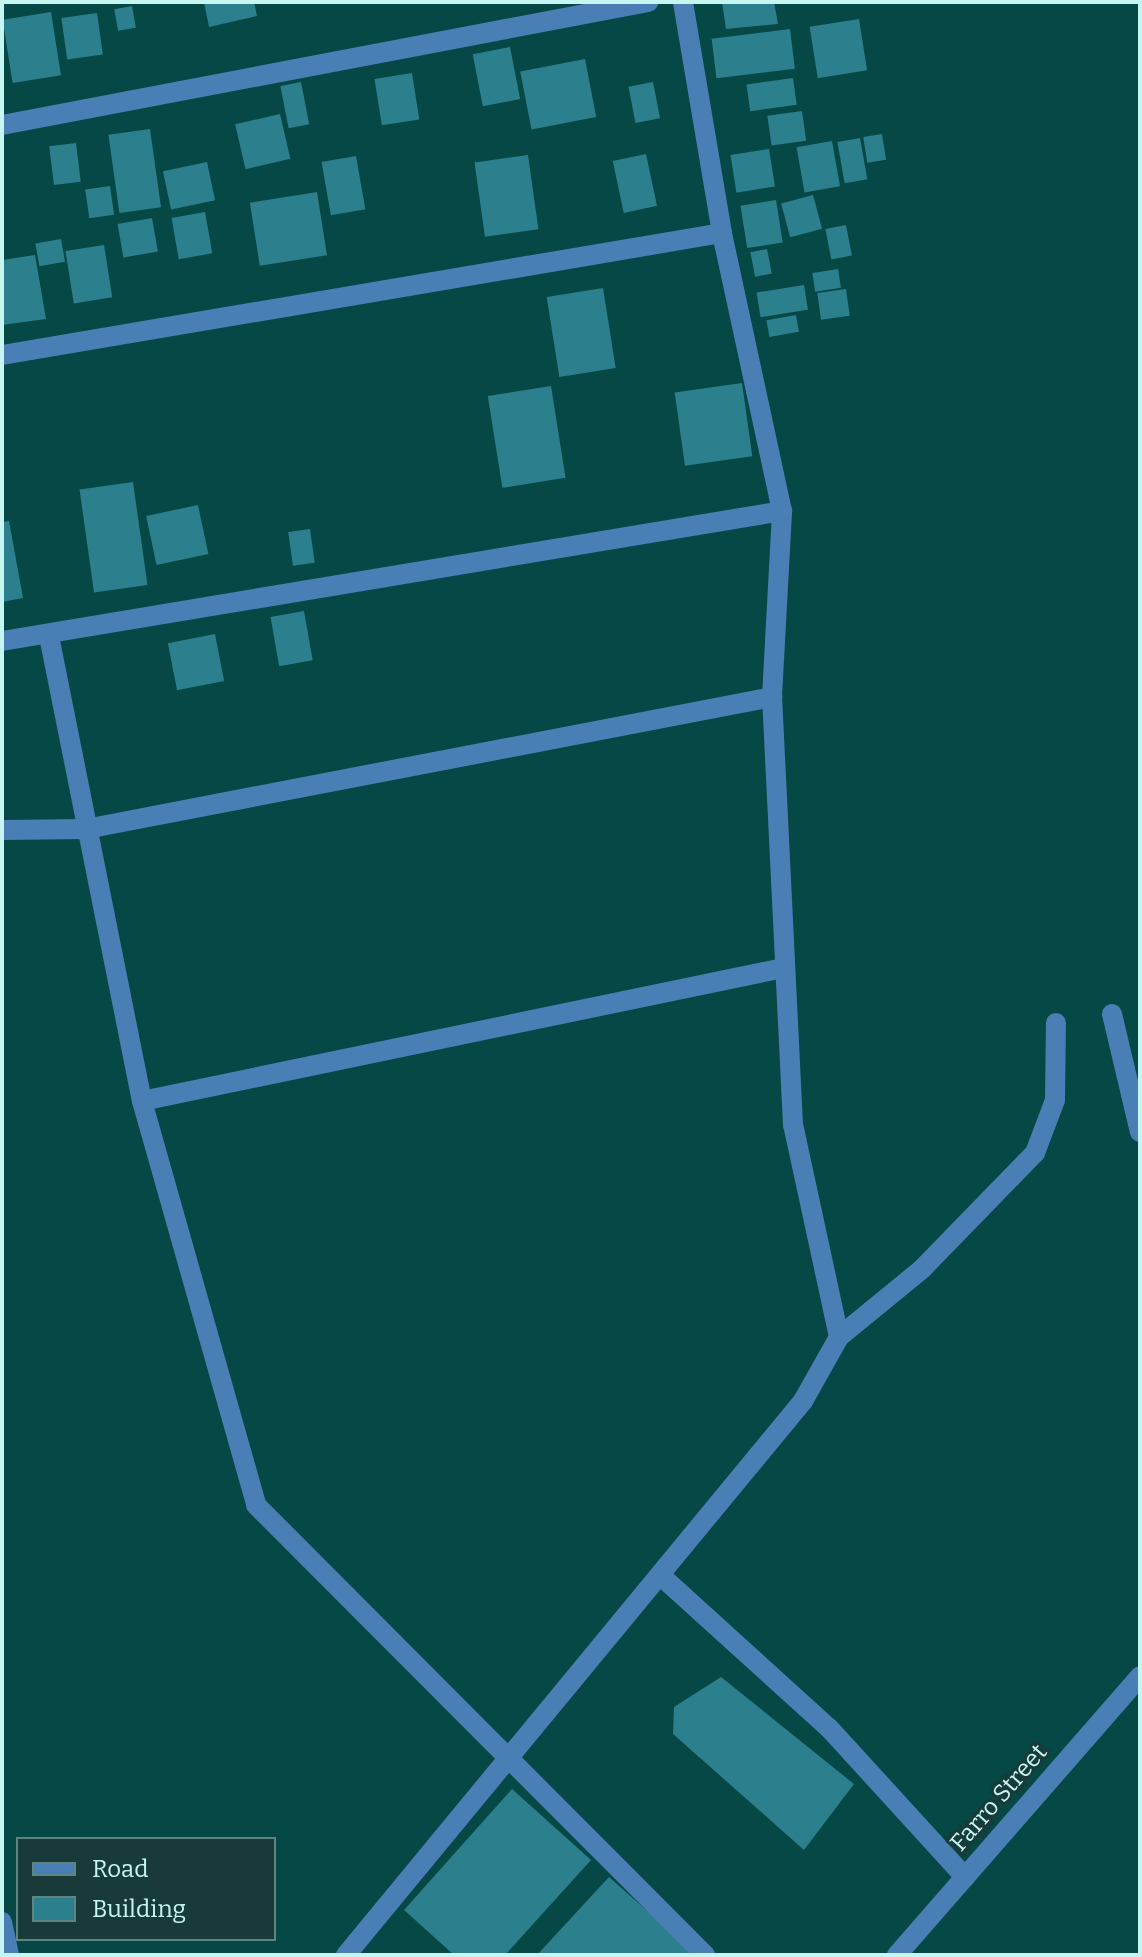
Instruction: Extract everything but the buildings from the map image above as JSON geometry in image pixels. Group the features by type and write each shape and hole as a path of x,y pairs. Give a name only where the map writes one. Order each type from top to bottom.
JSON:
{"street":[{"path":"2,125 648,2"},
{"path":"683,2 722,233 782,511 772,697 793,1125 839,1337"},
{"path":"2,355 722,233"},
{"path":"2,641 49,636 782,511"},
{"path":"49,636 142,1101 256,1505 705,1955"},
{"path":"2,830 86,829 772,697"},
{"path":"142,1101 783,968"},
{"path":"1112,1014 1140,1132"},
{"path":"346,1955 803,1401 839,1337 922,1269 1035,1153 1055,1100 1056,1023"},
{"path":"660,1575 829,1728 965,1877"},
{"name":"Farro Street","path":"897,1955 1140,1676"},
{"path":"2,1922 9,1955"}]}
